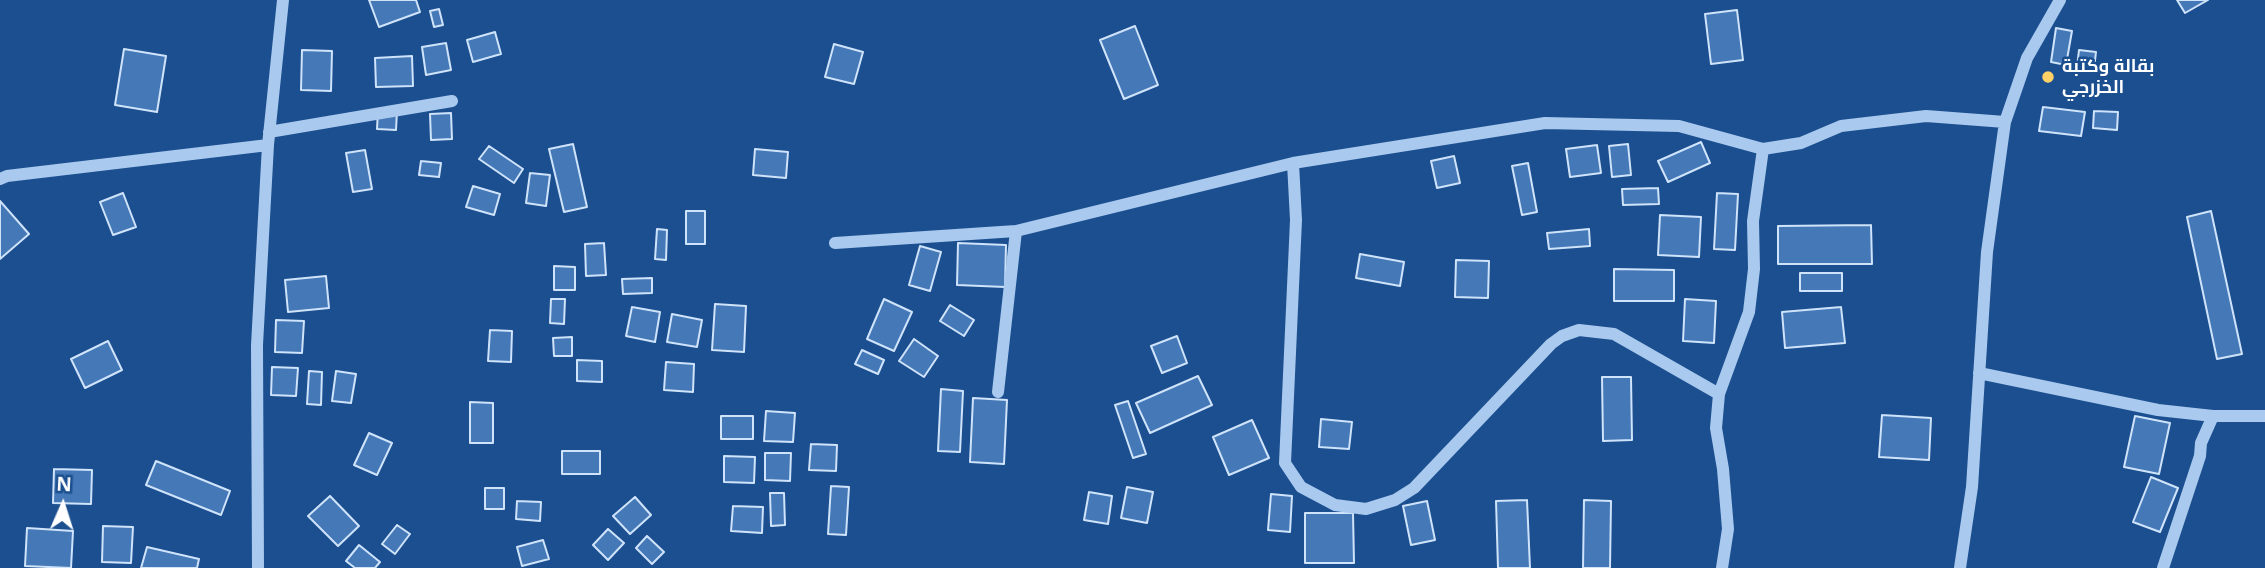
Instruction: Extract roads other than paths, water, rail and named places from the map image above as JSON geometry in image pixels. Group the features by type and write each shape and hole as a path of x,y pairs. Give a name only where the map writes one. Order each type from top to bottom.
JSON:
{"street":[{"path":"258,568 257,345 269,139 283,0"},
{"path":"1960,568 1972,487 1987,252 2004,122 2027,58 2060,0"},
{"path":"0,179 269,139 452,101"},
{"path":"835,243 1016,230 1293,163 1545,124 1679,126 1763,149 1801,143 1841,126 1926,116 2004,122"},
{"path":"1722,568 1728,529 1723,468 1716,428 1718,394 1749,312 1754,269 1753,221 1763,149"},
{"path":"1293,163 1296,220 1285,463 1301,487 1335,505 1366,509 1395,500 1415,488 1551,344 1562,336 1579,330 1614,334 1718,394"},
{"path":"998,392 1016,230"},
{"path":"1979,373 2158,410 2213,416 2265,416"},
{"path":"2163,568 2200,456 2201,443 2213,416"}],"place":[{"name":"بقالة وكتبة الخزرجي","path":"2048,77"}]}
